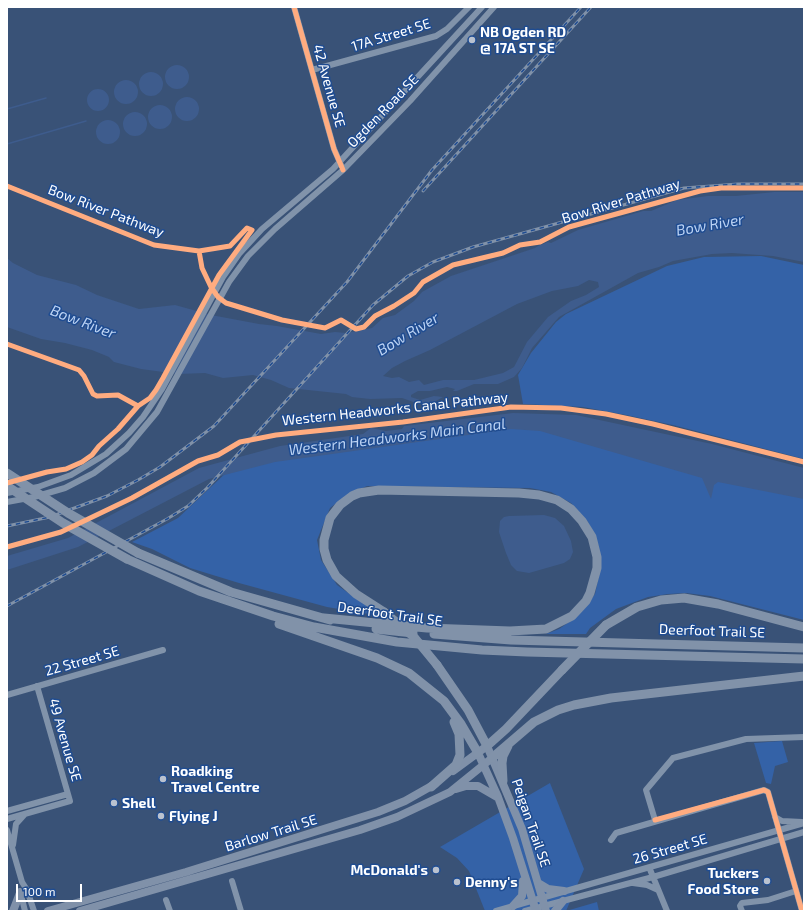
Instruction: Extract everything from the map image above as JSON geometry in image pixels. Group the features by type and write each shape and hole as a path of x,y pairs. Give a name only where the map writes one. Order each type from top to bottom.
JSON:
{"highway":[{"name":"Deerfoot Trail SE","path":"7,473 68,513 138,553 231,592 324,618 399,632 511,640 804,648"},
{"name":"Deerfoot Trail SE","path":"7,486 63,524 127,559 198,591 243,607 342,633 397,642 453,648 527,652 804,659"},
{"path":"324,618 427,628 510,631 546,629 572,616 586,601 590,593 597,568 597,557 592,537 582,521 565,505 553,499 530,494 379,490 352,496 340,505 330,518 324,540 327,560 333,572 344,585 384,612 411,634 437,665 468,710 487,746 606,625 637,607 662,600 684,598 718,604 804,627"},
{"path":"243,607 265,619 394,665 419,679 444,701 452,711 478,753"},
{"path":"492,758 534,722 574,704 611,698 804,676"},
{"path":"431,787 456,765 461,747 457,728 436,694"},
{"path":"503,782 503,756 511,741"}],"main road":[{"name":"Barlow Trail SE","path":"48,911 186,872 378,812 405,801 431,787 487,746"},
{"name":"Peigan Trail SE","path":"487,746 522,829 538,883 539,905"},
{"name":"Peigan Trail SE","path":"478,753 498,797 513,838 522,870 539,905"},
{"name":"Barlow Trail SE","path":"80,911 360,830 415,809 450,792 492,758"},
{"path":"450,792 466,786 478,786 498,797"},
{"path":"513,838 518,845 539,905"},
{"path":"513,906 522,896 522,870"},
{"path":"538,883 548,889 564,891"},
{"path":"14,911 20,893"},
{"path":"555,911 563,901"}],"street":[{"name":"42 Avenue SE","path":"294,7 334,150 343,170"},
{"name":"17A Street SE","path":"312,70 436,36 447,29 469,7"},
{"name":"Ogden Road SE","path":"7,493 55,482 85,468 106,454 129,433 143,417 167,378 223,277 239,254 262,229 340,162 482,7"},
{"name":"Ogden Road SE","path":"7,502 34,497 65,488 111,462 126,449 150,422 176,380 230,282 248,256 275,229 343,170 410,101 494,7"},
{"name":"22 Street SE","path":"7,695 163,650"},
{"name":"49 Avenue SE","path":"25,814 70,801 37,686"},
{"path":"655,820 646,790 673,758 746,739 804,737"},
{"path":"611,840 616,833 655,820 764,790 768,792 780,839 802,911"},
{"path":"7,811 68,794"},
{"path":"7,819 25,814"},
{"path":"13,849 16,824 25,814"},
{"path":"775,817 782,820 804,823"},
{"name":"26 Street SE","path":"539,905 564,891 804,823"},
{"path":"7,830 22,882 27,890 34,911"},
{"name":"26 Street SE","path":"539,905 563,901 652,877 804,832"},
{"path":"649,867 667,911"},
{"path":"232,881 241,911"},
{"path":"22,882 20,893 25,911"},
{"path":"631,882 647,885 658,890"},
{"path":"742,911 740,906 742,903 768,900 796,892"},
{"path":"166,900 170,911"},
{"path":"496,911 513,906 539,905"},
{"path":"525,911 539,905"}],"shaded area":[{"path":"761,256 804,265 804,459 673,425 626,415 583,407 523,404 518,375 531,353 556,322 566,314 667,266 704,257"},
{"path":"526,425 804,495 804,620 710,596 686,593 648,597 616,609 590,628 586,634 546,634 559,629 572,620 585,608 595,594 600,571 599,547 588,522 571,503 551,492 530,488 367,486 347,495 330,508 317,540 321,560 337,585 381,616 327,607 239,583 190,568 152,549 132,542 178,518 230,469 290,455"},
{"path":"782,741 788,762 775,766 771,784 766,783 754,743"},
{"path":"550,783 584,869 566,911 485,911 469,871 457,858 440,847"},
{"path":"597,902 599,911 566,911"}],"water":[{"path":"177,65 182,66 188,72 188,82 182,88 177,89 172,88 166,82 165,77 166,72 172,66"},
{"path":"151,72 156,73 162,79 162,89 156,95 151,96 146,95 140,89 139,84 140,79 146,73"},
{"path":"126,80 131,81 137,87 137,97 131,103 126,104 121,103 115,97 114,92 115,87 121,81"},
{"path":"98,89 106,92 109,100 106,108 98,111 90,108 87,100 90,92"},
{"path":"187,97 192,98 198,104 198,114 192,120 187,121 182,120 176,114 175,109 176,104 182,98"},
{"path":"160,105 165,106 171,112 171,122 165,128 160,129 155,128 149,122 148,117 149,112 155,106"},
{"path":"135,112 140,113 146,119 146,129 140,135 135,136 130,135 124,129 123,124 124,119 130,113"},
{"path":"108,120 113,121 119,127 119,137 113,143 108,144 103,143 97,137 96,132 97,127 103,121"},
{"name":"Bow River","path":"774,192 804,192 804,262 773,256 732,253 712,254 673,261 638,273 559,317 532,348 522,368 514,377 498,384 474,384 457,391 453,391 455,389 447,387 430,391 418,391 411,395 411,397 420,400 434,396 443,397 434,402 419,404 402,398 370,399 352,397 346,394 289,388 271,380 253,375 223,378 205,373 178,374 141,369 114,362 109,357 92,350 41,339 7,327 7,258 13,263 37,275 76,285 97,295 139,309 175,305 211,315 259,324 321,334 335,332 346,333 372,328 383,318 395,315 414,301 422,292 451,276 535,248 548,242 551,243 578,230 643,211 651,211 677,200 708,196 736,196","holes":["589,280 598,282 599,287 586,295 571,301 548,317 527,342 514,367 503,373 474,380 443,380 424,385 419,380 409,382 399,377 392,378 383,376 392,368 405,361 430,350 517,304 552,291 578,286"]},
{"name":"Western Headworks Main Canal","path":"513,413 576,415 712,444 804,468 804,499 718,482 714,485 711,499 702,478 540,431 511,429 275,462 209,479 78,547 7,570 7,556 68,538 199,468 280,446 363,434 371,428 386,431 402,429 404,426"},
{"path":"544,515 555,518 564,526 571,541 573,552 570,559 564,563 529,573 517,571 511,565 506,553 499,532 500,521 504,517 509,516"}],"pier":[{"path":"199,309 207,312 173,375 164,373"}],"waterway":[{"path":"7,109 46,98"},
{"path":"7,144 86,121"}],"railway":[{"path":"7,526 50,517 107,496 160,467 214,426 347,282 432,170 581,7"},
{"path":"423,191 591,7"},
{"path":"7,606 167,519 188,506 207,488 373,305 408,276 433,262 473,247 684,188 738,184 804,184"}],"cycle path":[{"path":"294,7 334,149 343,170"},
{"name":"Bow River Pathway","path":"7,186 154,245 199,251"},
{"name":"Bow River Pathway","path":"7,483 47,472 66,469 82,462 92,455 138,406 150,398 163,378 219,275 252,230 247,228 230,246 199,251 202,268 211,287 218,297 226,303 282,320 325,328 341,320 356,329 364,327 375,316 414,293 423,282 453,265 503,253 520,245 540,242 569,227 700,191 721,188 804,188"},
{"path":"7,344 79,370 84,376 93,394 97,396 118,395 138,406"},
{"name":"Western Headworks Canal Pathway","path":"7,547 61,532 132,498 198,461 218,455 240,442 276,435 403,422 511,407 561,408 606,414 653,424 804,462"},
{"path":"655,820 764,790 768,792 802,911"}],"place":[{"name":"NB Ogden RD @ 17A ST SE","path":"472,40"},
{"name":"Roadking Travel Centre","path":"163,779"},
{"name":"Shell","path":"114,803"},
{"name":"Flying J","path":"161,816"},
{"name":"McDonald's","path":"436,870"},
{"name":"Tuckers Food Store","path":"767,881"},
{"name":"Denny's","path":"457,882"}]}
